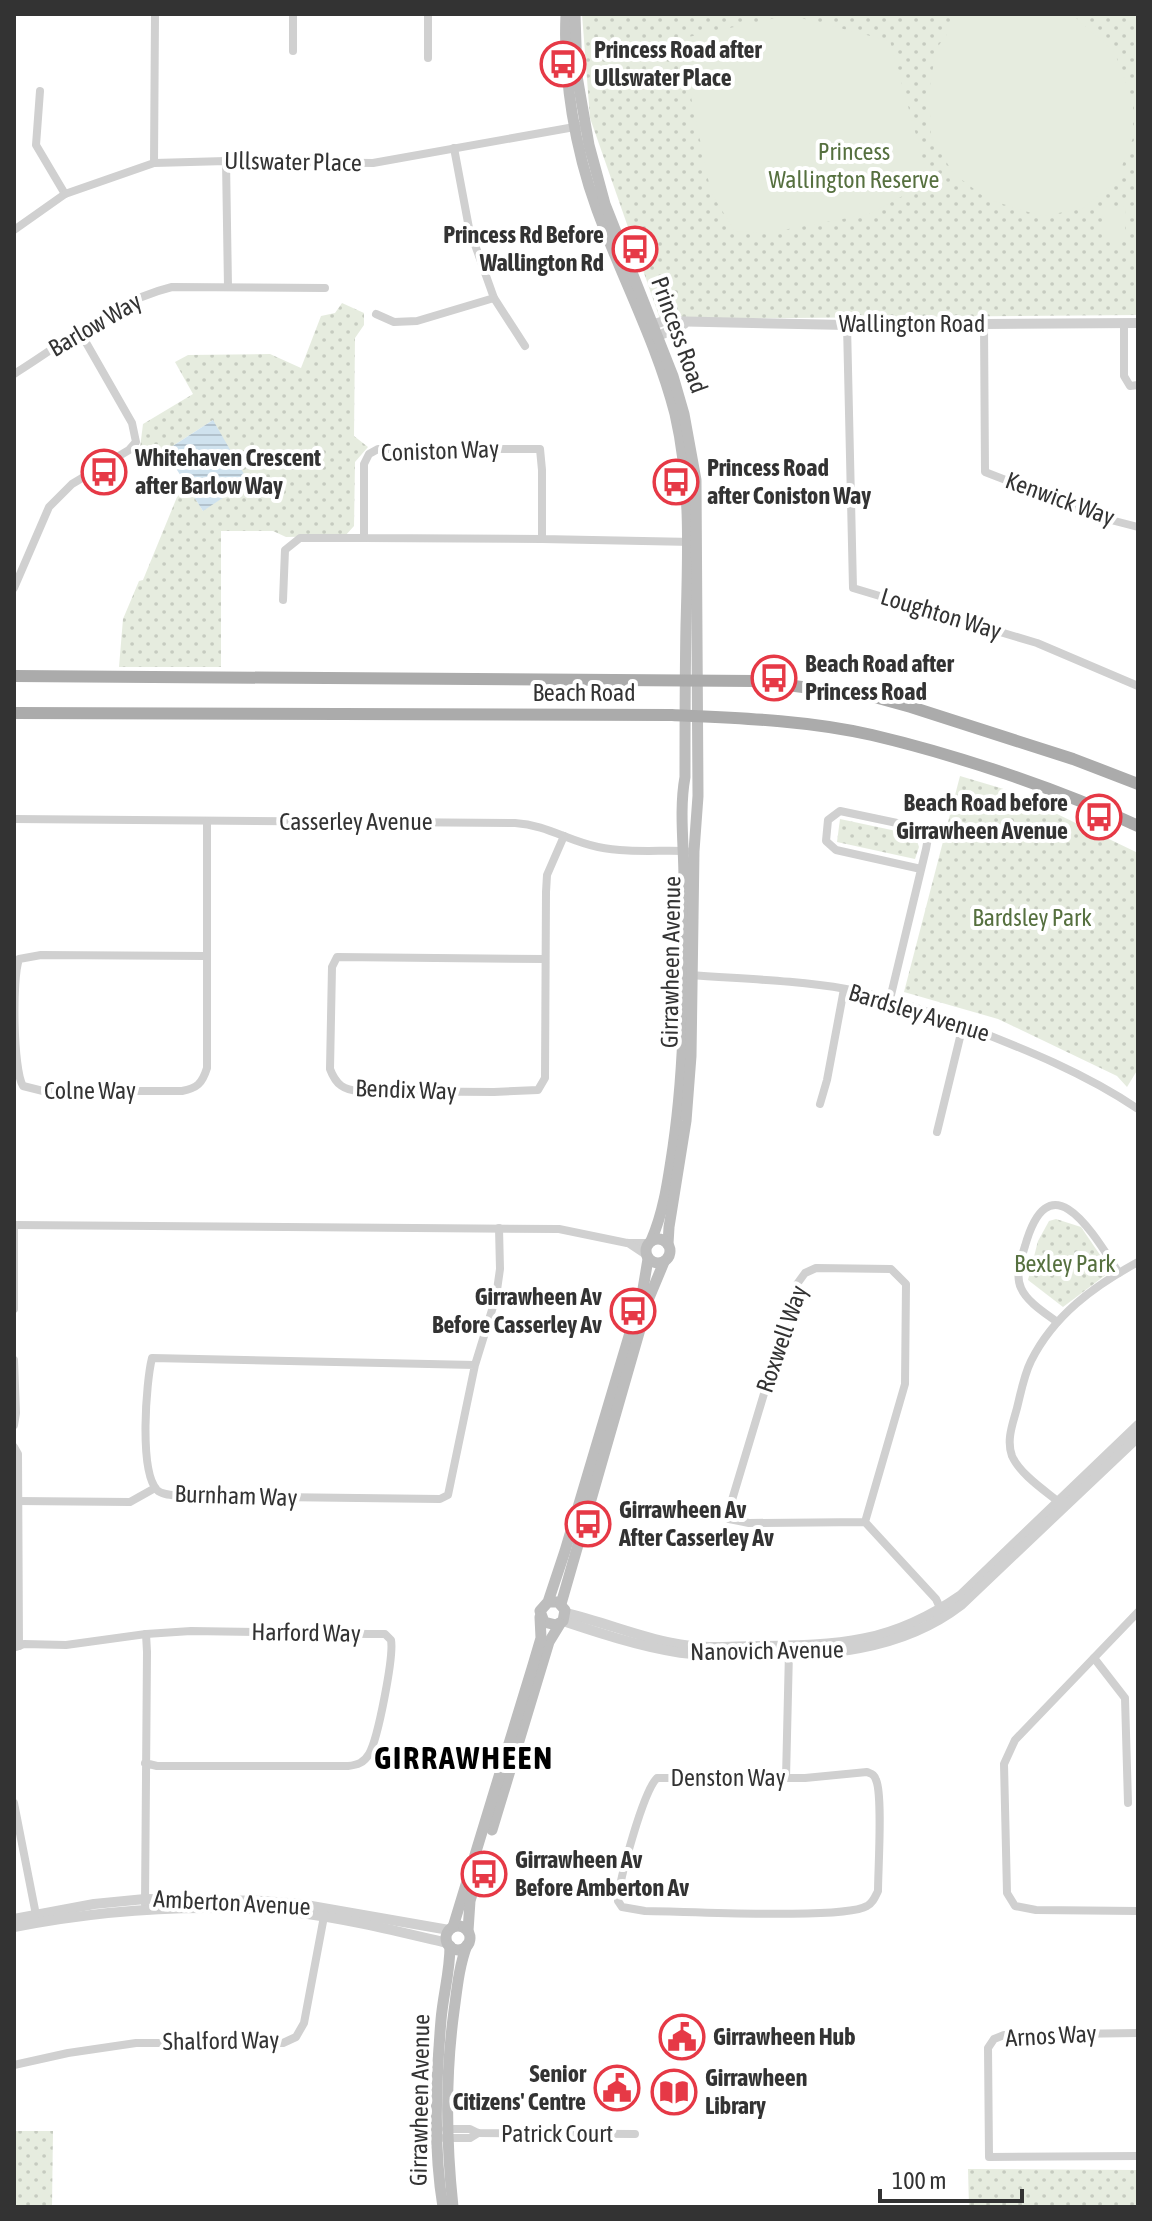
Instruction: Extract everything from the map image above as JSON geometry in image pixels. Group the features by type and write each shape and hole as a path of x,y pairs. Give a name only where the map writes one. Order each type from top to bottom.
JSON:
{"main road":[{"name":"Princess Road","path":"566,14 565,53 580,126 649,326 673,376 686,425 696,480 690,679"},
{"name":"Princess Road","path":"575,14 580,126"},
{"name":"Beach Road","path":"14,676 756,681 871,696 1062,755 1138,784"},
{"name":"Girrawheen Avenue","path":"468,1931 470,1901 476,1880 549,1642 562,1615 649,1298 670,1255 668,1244 690,1086 689,851 681,802 690,716 690,679"},
{"name":"Beach Road","path":"14,713 690,716 761,720 871,735 1009,776 1138,826"},
{"name":"Girrawheen Avenue","path":"540,1615 542,1607 548,1602 643,1289 648,1249 663,1210 680,1093 688,975"},
{"path":"664,1262 656,1263 648,1249 659,1239 668,1244"},
{"path":"540,1615 548,1625 562,1615 548,1602"},
{"path":"451,1928 462,1926 468,1931 470,1938 467,1945 457,1949 449,1944 451,1928 541,1638 540,1615"},
{"name":"Girrawheen Avenue","path":"443,2207 438,2052 441,2015 450,1976 449,1944"},
{"name":"Girrawheen Avenue","path":"453,2207 442,2134 459,1973 467,1945"}],"street":[{"path":"154,163 155,14"},
{"path":"293,14 293,51"},
{"path":"428,14 428,58"},
{"path":"40,91 36,145 65,194"},
{"name":"Ullswater Place","path":"14,230 65,194 154,163 373,163 580,126"},
{"path":"454,148 469,228 494,298 525,346"},
{"path":"226,161 228,287"},
{"name":"Barlow Way","path":"14,374 130,301 157,291 172,287 325,288"},
{"path":"376,314 394,322 417,321 494,298"},
{"name":"Wallington Road","path":"649,326 664,321 847,325 1138,323"},
{"name":"Wallington Road","path":"654,338 686,323"},
{"path":"1124,323 1124,376 1130,386 1138,385"},
{"name":"Kenwick Way","path":"984,324 985,472 1107,519 1138,527"},
{"name":"Loughton Way","path":"847,325 853,588 1037,643 1138,686"},
{"path":"14,588 49,507 72,484 129,450 136,442 132,423 80,332"},
{"name":"Coniston Way","path":"364,538 364,464 369,454 378,449 526,448 540,449 542,539"},
{"path":"283,600 285,550 300,538 693,542"},
{"path":"890,999 921,869 928,838 916,827 840,811 828,820 826,841 836,850 921,869"},
{"name":"Casserley Avenue","path":"14,819 515,823 542,826 605,848 689,851"},
{"name":"Colne Way","path":"206,956 41,955 19,959 16,976 17,1062 18,1077 23,1086 43,1091 182,1091 199,1086 207,1068 207,821"},
{"name":"Bendix Way","path":"545,959 337,957 332,967 330,1069 333,1077 338,1085 347,1090 359,1091 538,1090 545,1078 547,875 564,836"},
{"name":"Bardsley Avenue","path":"688,975 844,989 890,999 999,1037 1072,1070 1138,1109"},
{"path":"820,1104 844,989"},
{"path":"937,1132 963,1025"},
{"path":"1057,1322 1030,1300 1022,1291 1018,1279 1029,1230 1044,1207 1054,1205 1077,1215 1119,1273"},
{"path":"14,1309 14,1225 576,1230 648,1249"},
{"name":"Burnham Way","path":"475,1365 152,1358 148,1373 147,1464 155,1488 159,1492 181,1496 440,1499 448,1495 475,1365 496,1297 500,1269 499,1228"},
{"path":"1060,1504 1025,1473 1013,1458 1009,1446 1030,1363 1065,1312 1138,1262"},
{"name":"Roxwell Way","path":"816,1268 891,1269 906,1284 905,1384 865,1522 749,1523 729,1519 729,1510 797,1284 805,1273 816,1268"},
{"path":"14,1360 14,1425"},
{"name":"Nanovich Avenue","path":"1060,1504 1138,1425"},
{"name":"Nanovich Avenue","path":"562,1615 682,1645 789,1650 858,1642 942,1613 1138,1437"},
{"path":"14,1447 18,1454 16,1647 66,1645 146,1634 145,1904"},
{"path":"18,1501 130,1502 155,1488"},
{"path":"865,1522 936,1599 942,1613"},
{"path":"1138,1612 1015,1740 1004,1764 1007,1893 1015,1906 1036,1910 1138,1911"},
{"name":"Harford Way","path":"145,1763 335,1767 359,1764 367,1758 374,1740 392,1645 385,1634 191,1631 146,1634"},
{"path":"786,1778 789,1650"},
{"path":"1094,1658 1125,1698 1128,1803"},
{"name":"Denston Way","path":"856,1772 874,1775 878,1809 878,1891 874,1901 867,1906 828,1913 645,1911 622,1907 618,1893 646,1794 657,1778 786,1778 856,1772"},
{"path":"14,1803 37,1918"},
{"name":"Amberton Avenue","path":"14,1919 89,1913 145,1904 324,1913 451,1928"},
{"name":"Amberton Avenue","path":"324,1913 449,1944"},
{"name":"Shalford Way","path":"14,2065 124,2044 290,2041 304,2023 324,1913"},
{"name":"Amberton Avenue","path":"14,1927 37,1918"},
{"name":"Arnos Way","path":"1138,2033 1004,2035 994,2039 988,2048 989,2157 1138,2156"},
{"name":"Patrick Court","path":"442,2134 470,2129 478,2133 635,2134"}],"green space":[{"name":"Princess Wallington Reserve","path":"582,14 1138,14 1138,315 660,319 590,118"},
{"path":"962,14 1067,14 1074,16 1115,53 1133,102 1133,138 1116,181 1082,209 1041,216 987,199 953,173 931,136 929,92 936,49"},
{"path":"789,15 890,41 929,182 869,214 767,233 735,231 711,193 679,39"},
{"path":"1104,206 1126,207 1125,240 1103,238"},
{"path":"342,303 364,313 364,325 355,338 354,436 368,447 355,462 354,526 345,536 286,537 273,531 221,531 221,667 119,667 123,619 139,581 143,580 184,480 203,511 213,420 165,451 140,448 143,424 193,394 175,362 188,355 270,354 301,368 321,316 335,313"},
{"name":"Bardsley Park","path":"960,776 1007,790 1138,853 1138,1069 1127,1087 1117,1076 998,1019 904,992"},
{"path":"840,819 915,835 919,847 915,859 837,842"},
{"name":"Bexley Park","path":"1056,1219 1081,1227 1111,1271 1063,1307 1028,1280 1038,1241 1049,1221"},
{"path":"14,2131 53,2131 52,2206 14,2205"},
{"path":"968,2169 1138,2170 1138,2207 969,2207"}],"water":[{"path":"213,420 248,481 203,511 165,451"}],"place":[{"name":"Princess Road after Ullswater Place","path":"563,64"},
{"name":"Princess Rd Before Wallington Rd","path":"635,249"},
{"name":"Whitehaven Crescent after Barlow Way","path":"104,472"},
{"name":"Princess Road after Coniston Way","path":"676,482"},
{"name":"Beach Road after Princess Road","path":"774,678"},
{"name":"Beach Road before Girrawheen Avenue","path":"1099,817"},
{"name":"Girrawheen Av Before Casserley Av","path":"633,1311"},
{"name":"Girrawheen Av After Casserley Av","path":"588,1524"},
{"name":"Girrawheen Av Before Amberton Av","path":"484,1874"},
{"name":"Girrawheen Hub","path":"682,2037"},
{"name":"Senior Citizens' Centre","path":"617,2088"},
{"name":"Girrawheen Library","path":"674,2092"}],"district":[{"name":"GIRRAWHEEN","path":"464,1758"}]}
